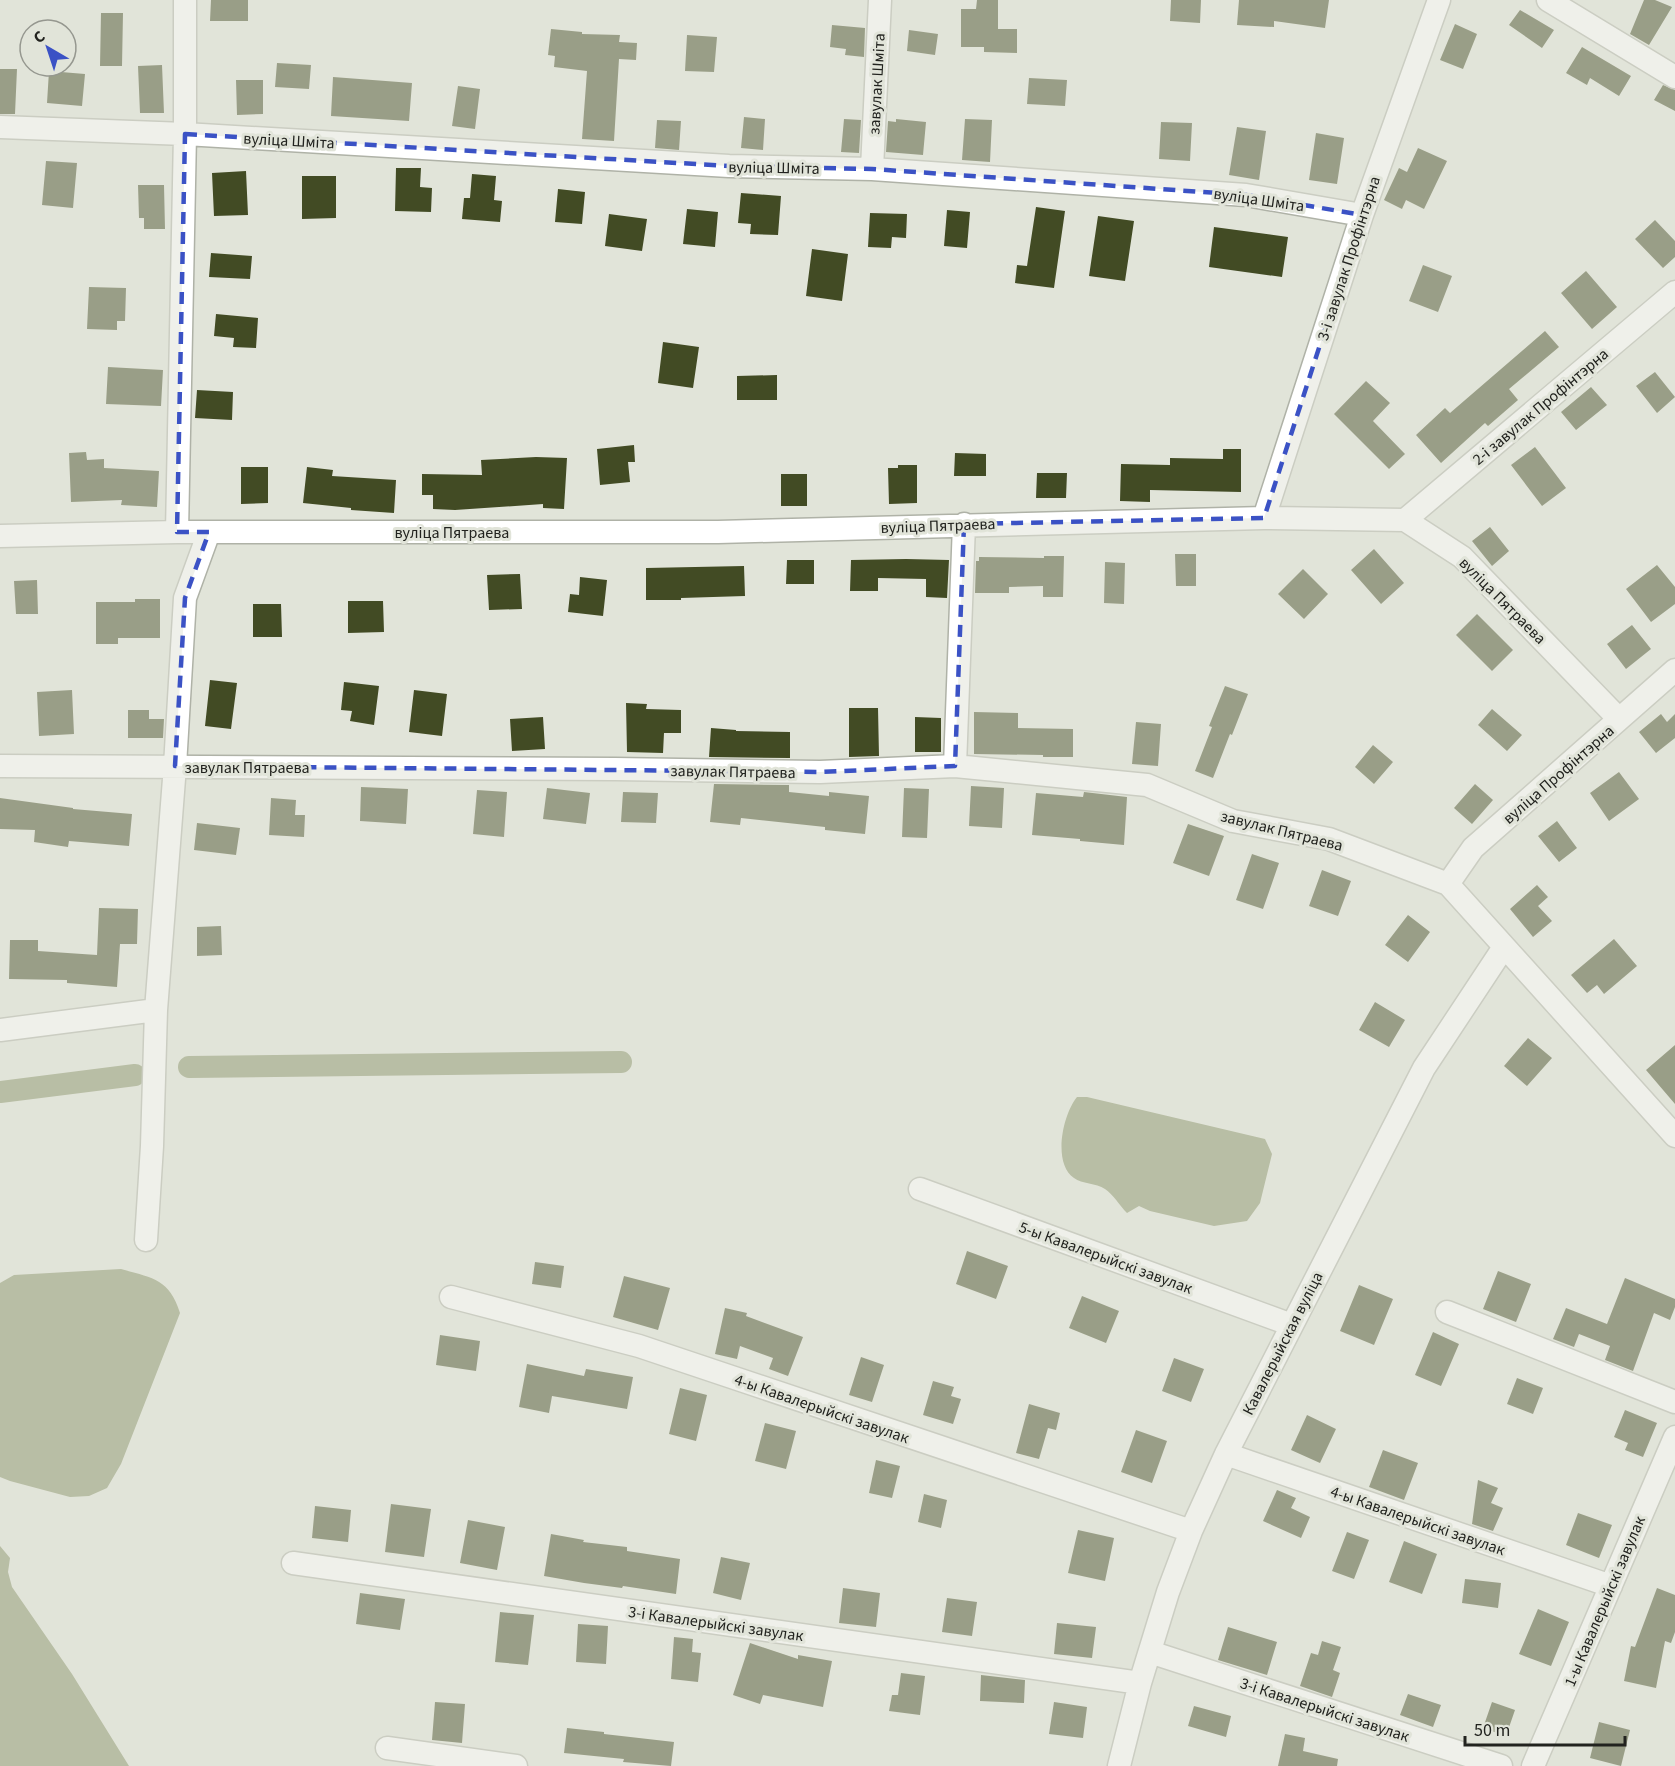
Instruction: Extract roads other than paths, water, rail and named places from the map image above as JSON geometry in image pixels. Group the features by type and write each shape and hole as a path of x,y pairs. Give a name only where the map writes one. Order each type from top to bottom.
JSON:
{"street":[{"path":"177,532 185,134 185,0"},
{"name":"завулак Шміта","path":"872,169 880,0"},
{"name":"3-і завулак Профінтэрна","path":"1264,518 1362,215 1439,0"},
{"path":"1548,0 1675,77"},
{"name":"вуліца Шміта","path":"0,127 185,134 729,166 872,169 1246,195 1362,215"},
{"name":"2-і завулак Профінтэрна","path":"1405,520 1675,292"},
{"name":"вуліца Пятраева","path":"0,536 177,532 718,532 1264,518 1405,520 1462,556 1619,719"},
{"path":"955,766 964,524"},
{"path":"146,1240 152,1146 156,1010 175,766 185,598 209,532"},
{"name":"вуліца Профінтэрна","path":"1448,884 1473,848 1675,670"},
{"name":"завулак Пятраева","path":"0,766 820,772 955,766 1147,785 1233,821 1329,839 1448,884"},
{"path":"1448,884 1675,1136"},
{"name":"Кавалерыйская вуліца","path":"1119,1766 1140,1683 1168,1592 1191,1531 1226,1454 1424,1068 1504,947"},
{"path":"0,1030 156,1010"},
{"name":"5-ы Кавалерыйскі завулак","path":"920,1189 1292,1325"},
{"name":"4-ы Кавалерыйскі завулак","path":"451,1297 639,1346 1191,1531"},
{"path":"1447,1312 1675,1402"},
{"name":"1-ы Кавалерыйскі завулак","path":"1533,1766 1675,1437"},
{"name":"4-ы Кавалерыйскі завулак","path":"1226,1454 1611,1586"},
{"name":"3-і Кавалерыйскі завулак","path":"293,1563 1140,1683"},
{"name":"3-і Кавалерыйскі завулак","path":"1150,1652 1501,1766"},
{"path":"387,1748 516,1766"}],"waterway":[{"path":"189,1067 621,1062"},
{"path":"0,1092 135,1075"}]}
